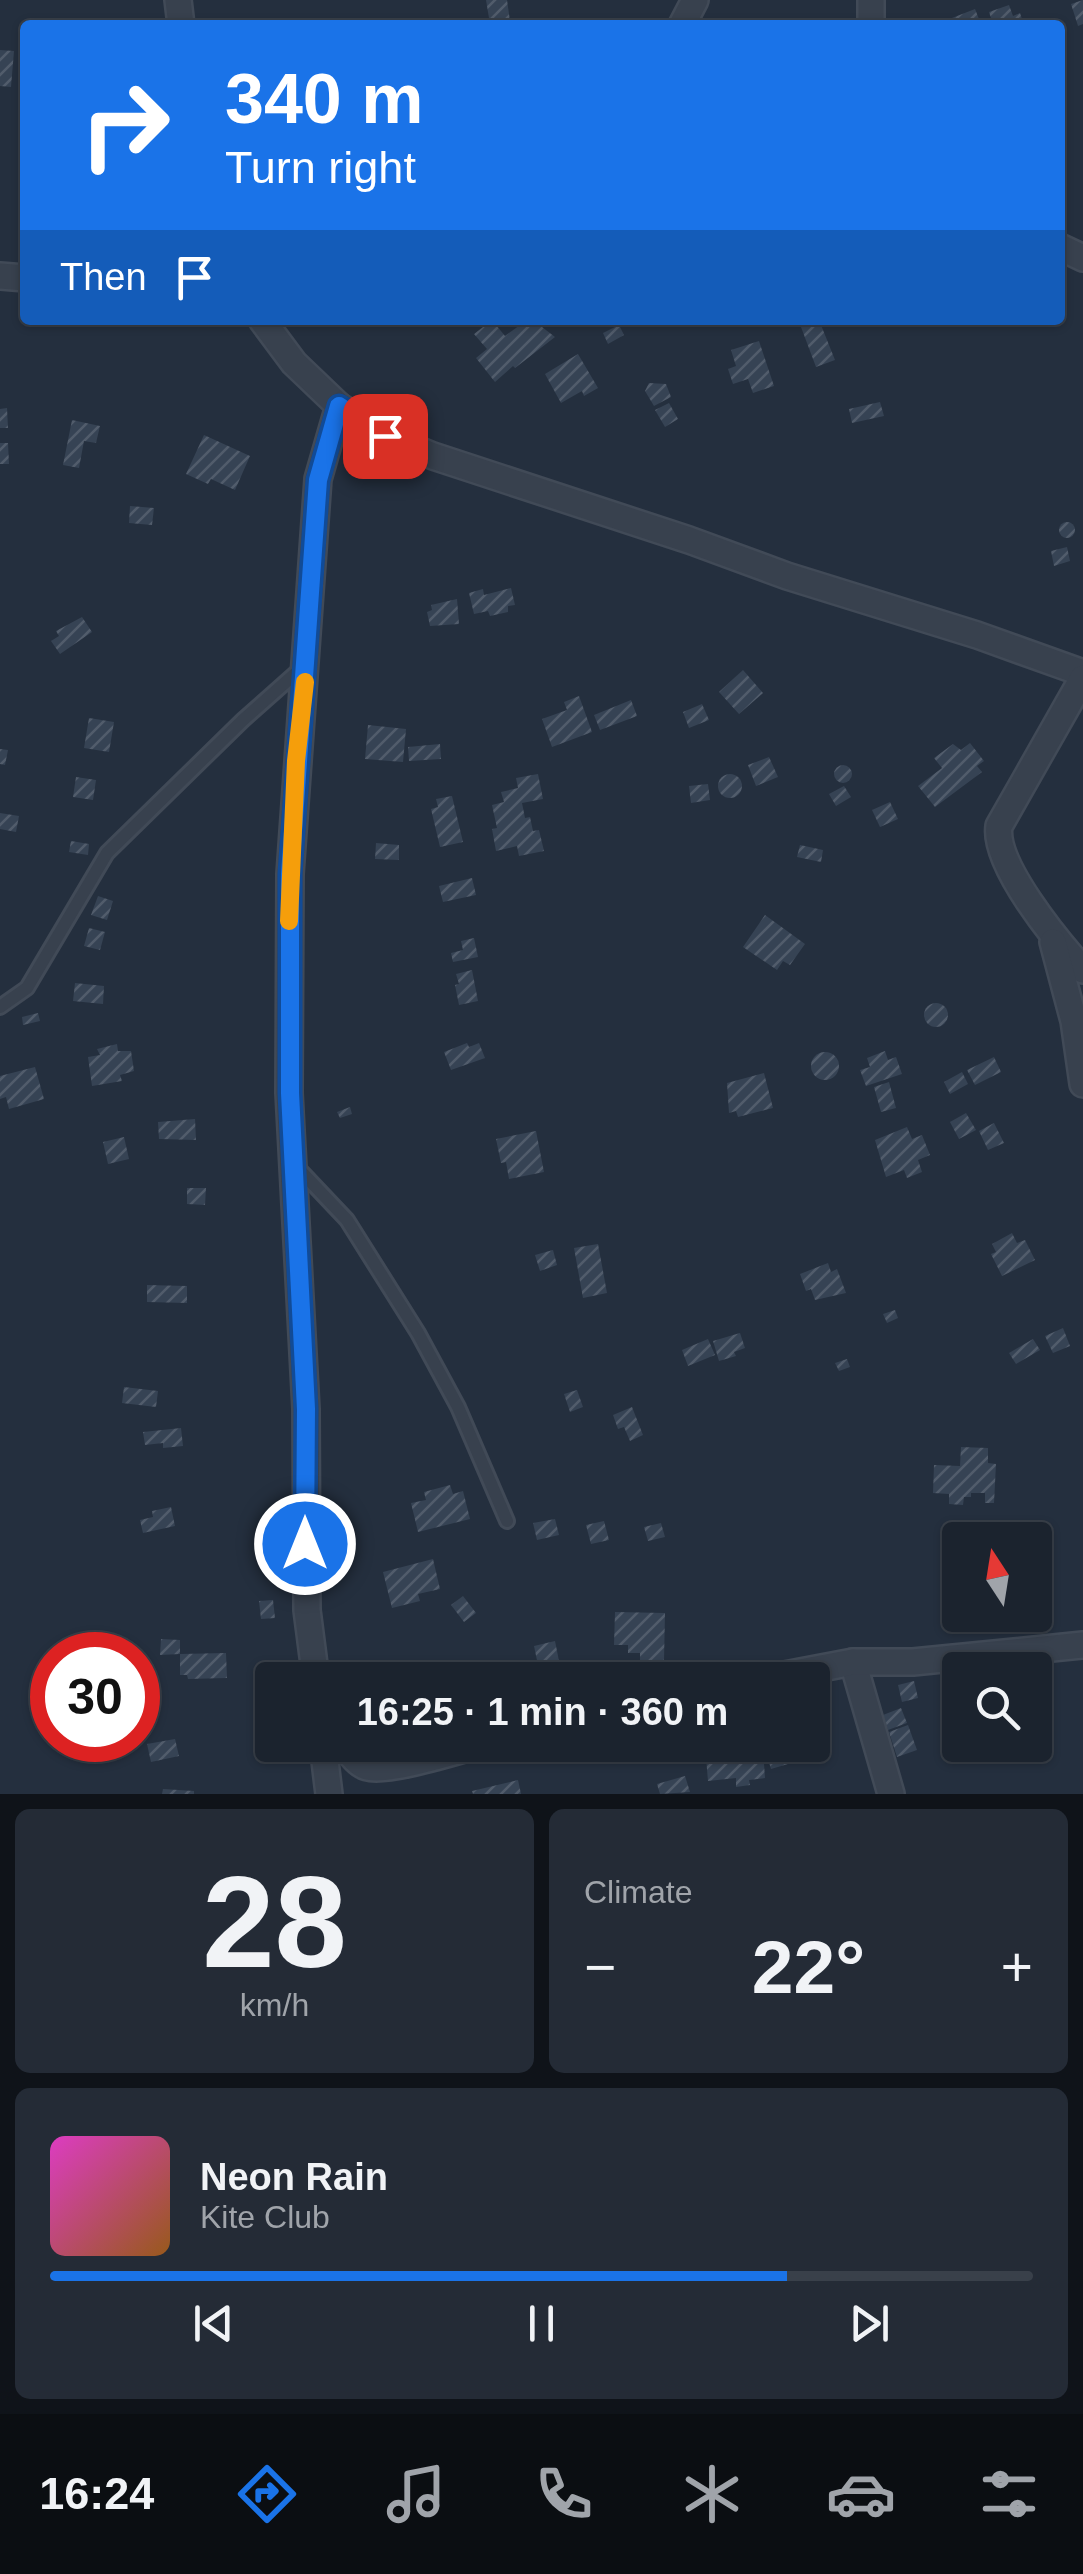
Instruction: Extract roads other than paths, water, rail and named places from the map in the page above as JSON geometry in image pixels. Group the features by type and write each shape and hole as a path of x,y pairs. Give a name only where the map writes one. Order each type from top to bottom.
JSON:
{"street":[{"path":"266,325 294,363 339,406 385,436 432,456 787,576 977,635 1083,676 999,826 998,837 1001,853 1052,935 1083,970"},
{"path":"314,1662 307,1593 306,1409 289,1074 290,874 318,480 339,406"},
{"path":"1052,935 1074,1021 1083,1084"},
{"path":"830,1666 1083,1644"},
{"path":"853,1662 892,1794"},
{"path":"326,1762 329,1794"},
{"path":"360,1762 370,1768 408,1762"}],"lane":[{"path":"0,1007 26,988 107,853 307,663"},
{"path":"293,1164 347,1220 418,1333 458,1406 507,1521"}]}
